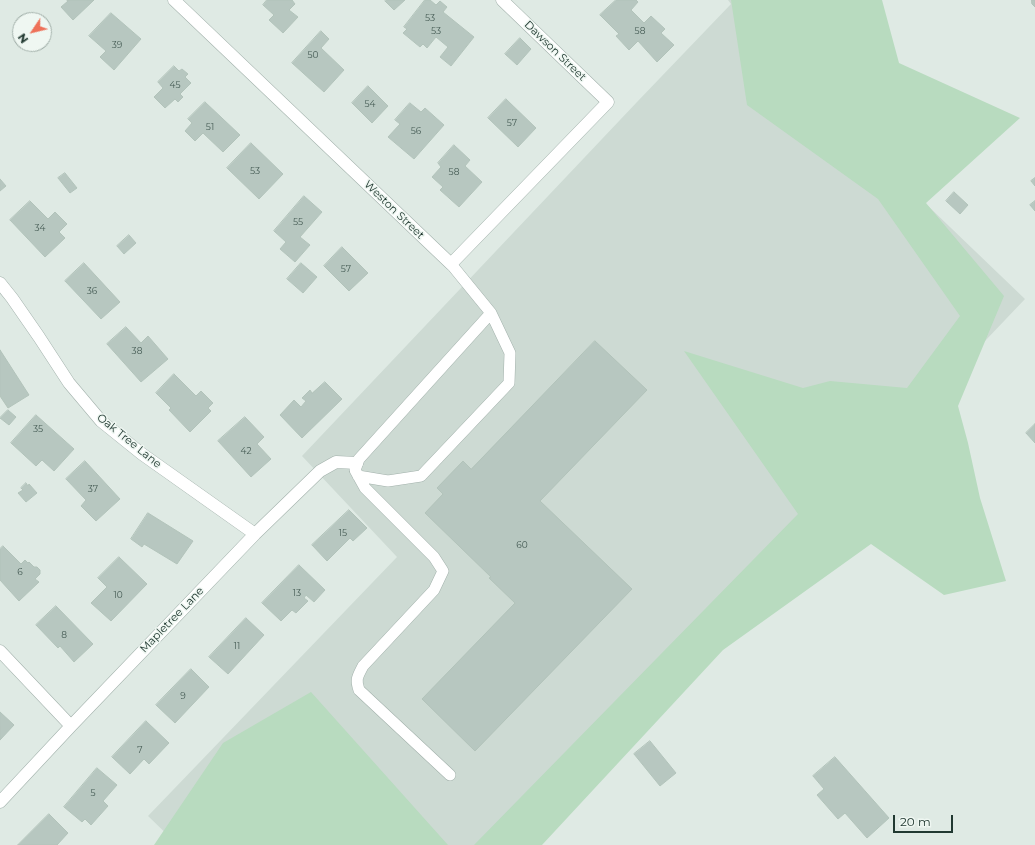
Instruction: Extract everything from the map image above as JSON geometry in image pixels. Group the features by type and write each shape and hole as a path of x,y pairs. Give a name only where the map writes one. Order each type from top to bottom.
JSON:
{"street":[{"name":"Weston Street","path":"174,0 451,264"},
{"name":"Dawson Street","path":"451,264 608,102 502,0"},
{"name":"Oak Tree Lane","path":"0,283 40,337 69,383 101,421 142,454 255,534"},
{"name":"Mapletree Lane","path":"0,802 255,534 320,471 336,462 357,463"},
{"path":"0,651 71,726"}],"lane":[{"path":"358,476 388,481 421,476 508,383 510,353 491,313 451,264"},
{"path":"450,775 359,690 356,682 363,666 434,590 443,570 434,557 365,488 355,470 359,459 491,313"}],"shaded area":[{"path":"728,0 837,0 926,204 1025,299 505,845 178,845 148,816 397,557 302,456 731,4"}],"green space":[{"path":"731,0 882,0 899,63 1020,118 926,203 1004,296 958,406 980,498 1006,581 944,595 871,544 723,650 542,845 474,845 798,514 684,351 803,388 830,381 907,388 960,316 878,199 747,105"},
{"path":"311,692 448,845 154,845 223,743"}],"building":[{"path":"67,0 94,0 73,20 61,7 68,1"},
{"path":"267,0 292,0 295,4 289,10 298,17 283,33 269,20 274,15 263,5"},
{"path":"405,0 394,10 385,1"},
{"path":"425,0 430,0 436,5 440,1 447,7 443,12 474,37 451,66 440,57 448,47 436,37 427,48 423,44 420,47 403,33 407,29 404,27"},
{"path":"616,0 636,0 638,2 631,10 644,23 651,16 665,29 661,33 674,45 657,62 638,41 629,50 616,36 619,34 600,15"},
{"path":"1032,0 1035,0 1035,7 1032,4"},
{"path":"111,13 141,39 114,70 100,57 106,51 89,36"},
{"path":"321,31 329,39 321,48 344,70 324,92 292,63"},
{"path":"520,38 531,49 517,65 505,54"},
{"path":"174,66 179,71 182,69 188,74 185,77 191,83 180,94 183,97 178,102 175,99 165,108 154,97 163,88 158,82"},
{"path":"368,86 388,106 372,123 352,103"},
{"path":"506,99 536,128 518,147 488,118"},
{"path":"205,102 240,135 223,152 203,133 195,141 185,131 192,123 188,119"},
{"path":"410,103 421,112 425,108 444,125 414,159 388,137 400,124 395,120"},
{"path":"251,143 283,174 259,199 227,168"},
{"path":"454,145 470,160 465,166 482,182 459,207 440,190 443,187 432,177 441,167 438,163"},
{"path":"65,173 77,188 70,193 58,178"},
{"path":"1035,178 1035,186 1031,181"},
{"path":"0,179 6,186 0,191"},
{"path":"954,192 968,205 960,214 946,201"},
{"path":"304,196 322,212 300,237 310,245 295,262 280,249 286,242 274,231"},
{"path":"30,201 48,219 55,212 67,224 59,232 65,238 45,257 10,220"},
{"path":"1035,201 1035,211 1030,205"},
{"path":"129,235 136,243 124,254 117,246"},
{"path":"342,247 368,273 349,291 324,266"},
{"path":"84,263 120,302 101,319 65,281"},
{"path":"301,263 317,277 303,293 287,279"},
{"path":"126,327 141,343 148,336 168,359 141,382 107,344"},
{"path":"595,341 647,390 540,501 632,589 475,751 422,699 515,603 489,578 491,577 425,513 443,494 437,488 463,461 471,469"},
{"path":"0,350 29,395 8,408 0,396"},
{"path":"174,374 196,396 201,391 213,403 208,408 211,411 190,432 169,410 171,408 156,393"},
{"path":"325,382 342,399 302,438 280,415 294,400 301,407 306,401 302,398 310,390 312,393"},
{"path":"8,410 16,417 9,425 0,418"},
{"path":"36,415 74,449 54,471 42,460 36,466 11,443"},
{"path":"245,417 264,437 257,444 271,459 251,477 218,441"},
{"path":"1035,424 1035,443 1026,433"},
{"path":"85,461 120,499 96,521 81,506 86,500 66,479"},
{"path":"26,483 28,486 29,484 37,493 26,502 18,493 23,490 21,488"},
{"path":"349,510 367,528 353,541 350,538 327,561 312,545"},
{"path":"148,513 193,541 177,564 144,544 142,547 131,539"},
{"path":"3,546 21,564 25,560 40,570 40,574 35,579 39,582 19,601 0,580 0,549"},
{"path":"119,557 147,584 111,621 91,603 107,587 98,578"},
{"path":"299,565 325,590 314,602 306,595 304,598 308,601 296,613 292,610 281,621 262,603"},
{"path":"56,606 93,644 74,662 60,646 58,648 36,625"},
{"path":"246,618 264,635 228,674 209,657"},
{"path":"191,669 209,687 175,723 156,705"},
{"path":"0,712 14,725 0,740"},
{"path":"146,721 169,743 149,764 144,759 130,774 112,757"},
{"path":"650,741 676,773 660,786 634,754"},
{"path":"835,757 889,818 867,838 845,813 838,819 817,795 824,789 813,776"},
{"path":"97,768 117,785 103,801 108,806 91,825 85,819 82,822 64,807"},
{"path":"49,814 68,833 57,845 18,845"}]}
